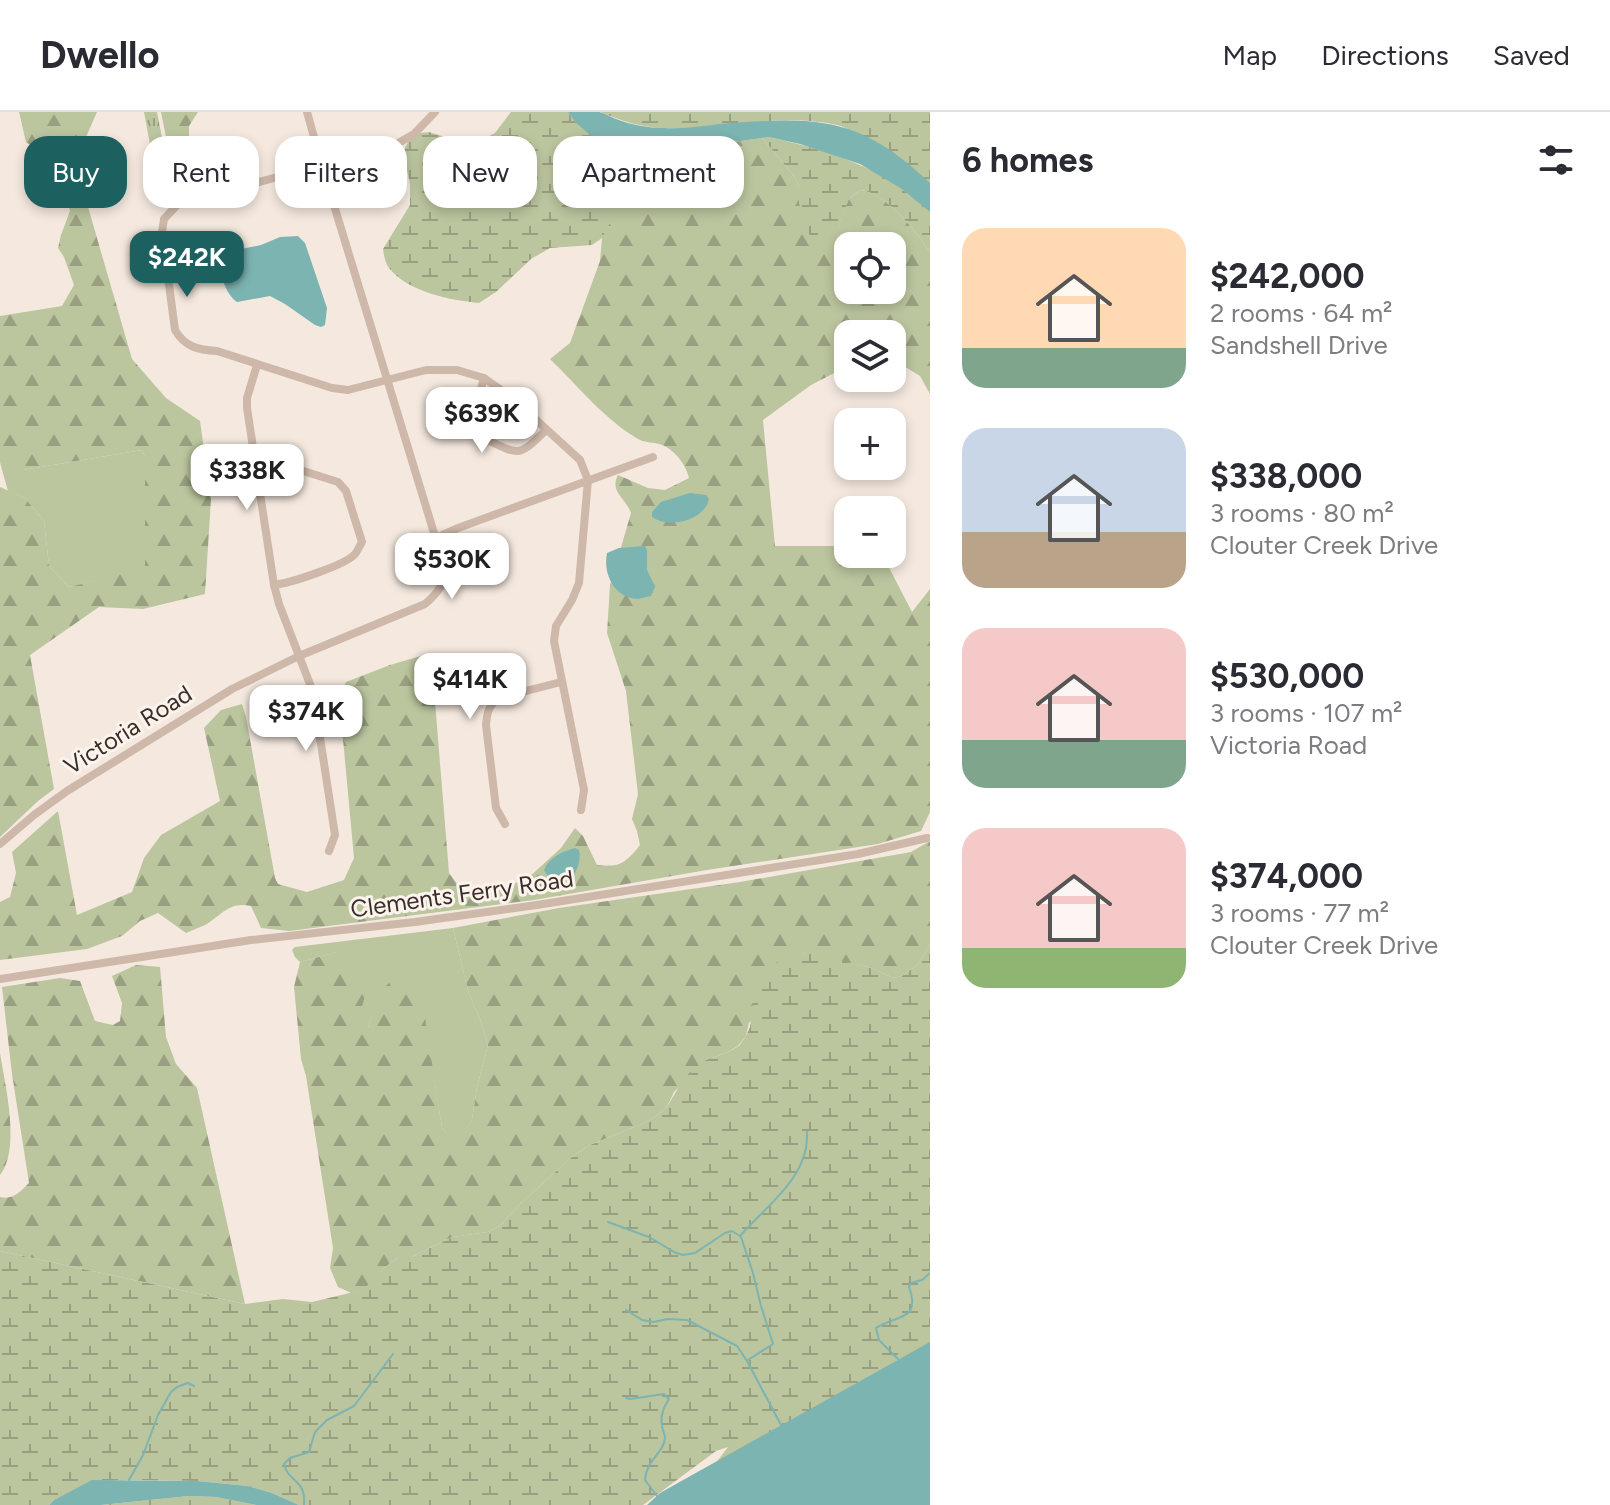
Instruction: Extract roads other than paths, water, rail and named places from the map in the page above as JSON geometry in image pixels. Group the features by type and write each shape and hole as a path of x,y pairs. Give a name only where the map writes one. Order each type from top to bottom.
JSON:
{"street":[{"name":"Victoria Road","path":"307,112 314,136"},
{"path":"407,138 435,112"},
{"path":"174,208 164,219 162,232 175,330 188,345 200,350 217,351 332,388 348,390 426,370 457,370 484,378 511,397 580,460 588,480 579,583 556,626 554,641 584,790 581,810"},
{"name":"Victoria Road","path":"0,844 67,791 232,689 299,656 425,604 438,593 445,581 436,538 335,208"},
{"path":"257,365 247,408 274,585 313,692 335,835 329,851"},
{"path":"484,378 478,399 488,440 512,452 525,450 546,430"},
{"path":"436,538 653,457"},
{"path":"257,472 294,468 338,482 346,491 362,542 357,554 347,560 291,583 274,585"},
{"path":"505,824 496,808 487,713 491,703 499,698 561,682"},
{"name":"Clements Ferry Road","path":"0,979 251,940 537,905 858,854 927,838"}],"water":[{"path":"568,112 599,112 628,123 659,128 783,121 833,125 857,132 880,144 930,183 930,212 902,189 860,164 800,144 769,137 744,140 744,136 593,136 576,123"},
{"path":"298,236 305,243 327,308 325,325 321,327 270,296 237,302 222,278 221,264 226,252 261,245 280,237"},
{"path":"690,493 706,495 709,499 706,507 693,518 667,522 652,517 652,512 661,502"},
{"path":"645,546 647,570 655,587 651,596 637,599 622,594 612,583 608,576 607,553 619,548"},
{"path":"575,848 579,850 580,857 574,875 547,875 544,870 553,858"},
{"path":"930,1342 930,1505 647,1505 660,1493"},
{"path":"92,1480 197,1481 248,1486 299,1505 256,1505 216,1497 189,1496 101,1505 49,1505"}],"waterway":[{"path":"741,1235 794,1176 802,1162 807,1132"},
{"path":"608,1222 649,1237 683,1255 695,1253 725,1233 732,1231 740,1236"},
{"path":"741,1237 773,1344 748,1360"},
{"path":"898,1359 879,1340 876,1328 910,1311 911,1283 922,1280 930,1273"},
{"path":"626,1310 642,1320 654,1322 687,1320 737,1346 781,1425"},
{"path":"304,1505 300,1485 284,1464 290,1458 309,1452 315,1432 327,1420 354,1406 393,1354"},
{"path":"129,1480 171,1392 188,1383 194,1386"},
{"path":"626,1398 664,1394 669,1399 662,1418 664,1443 648,1467 645,1480 657,1496"}]}
